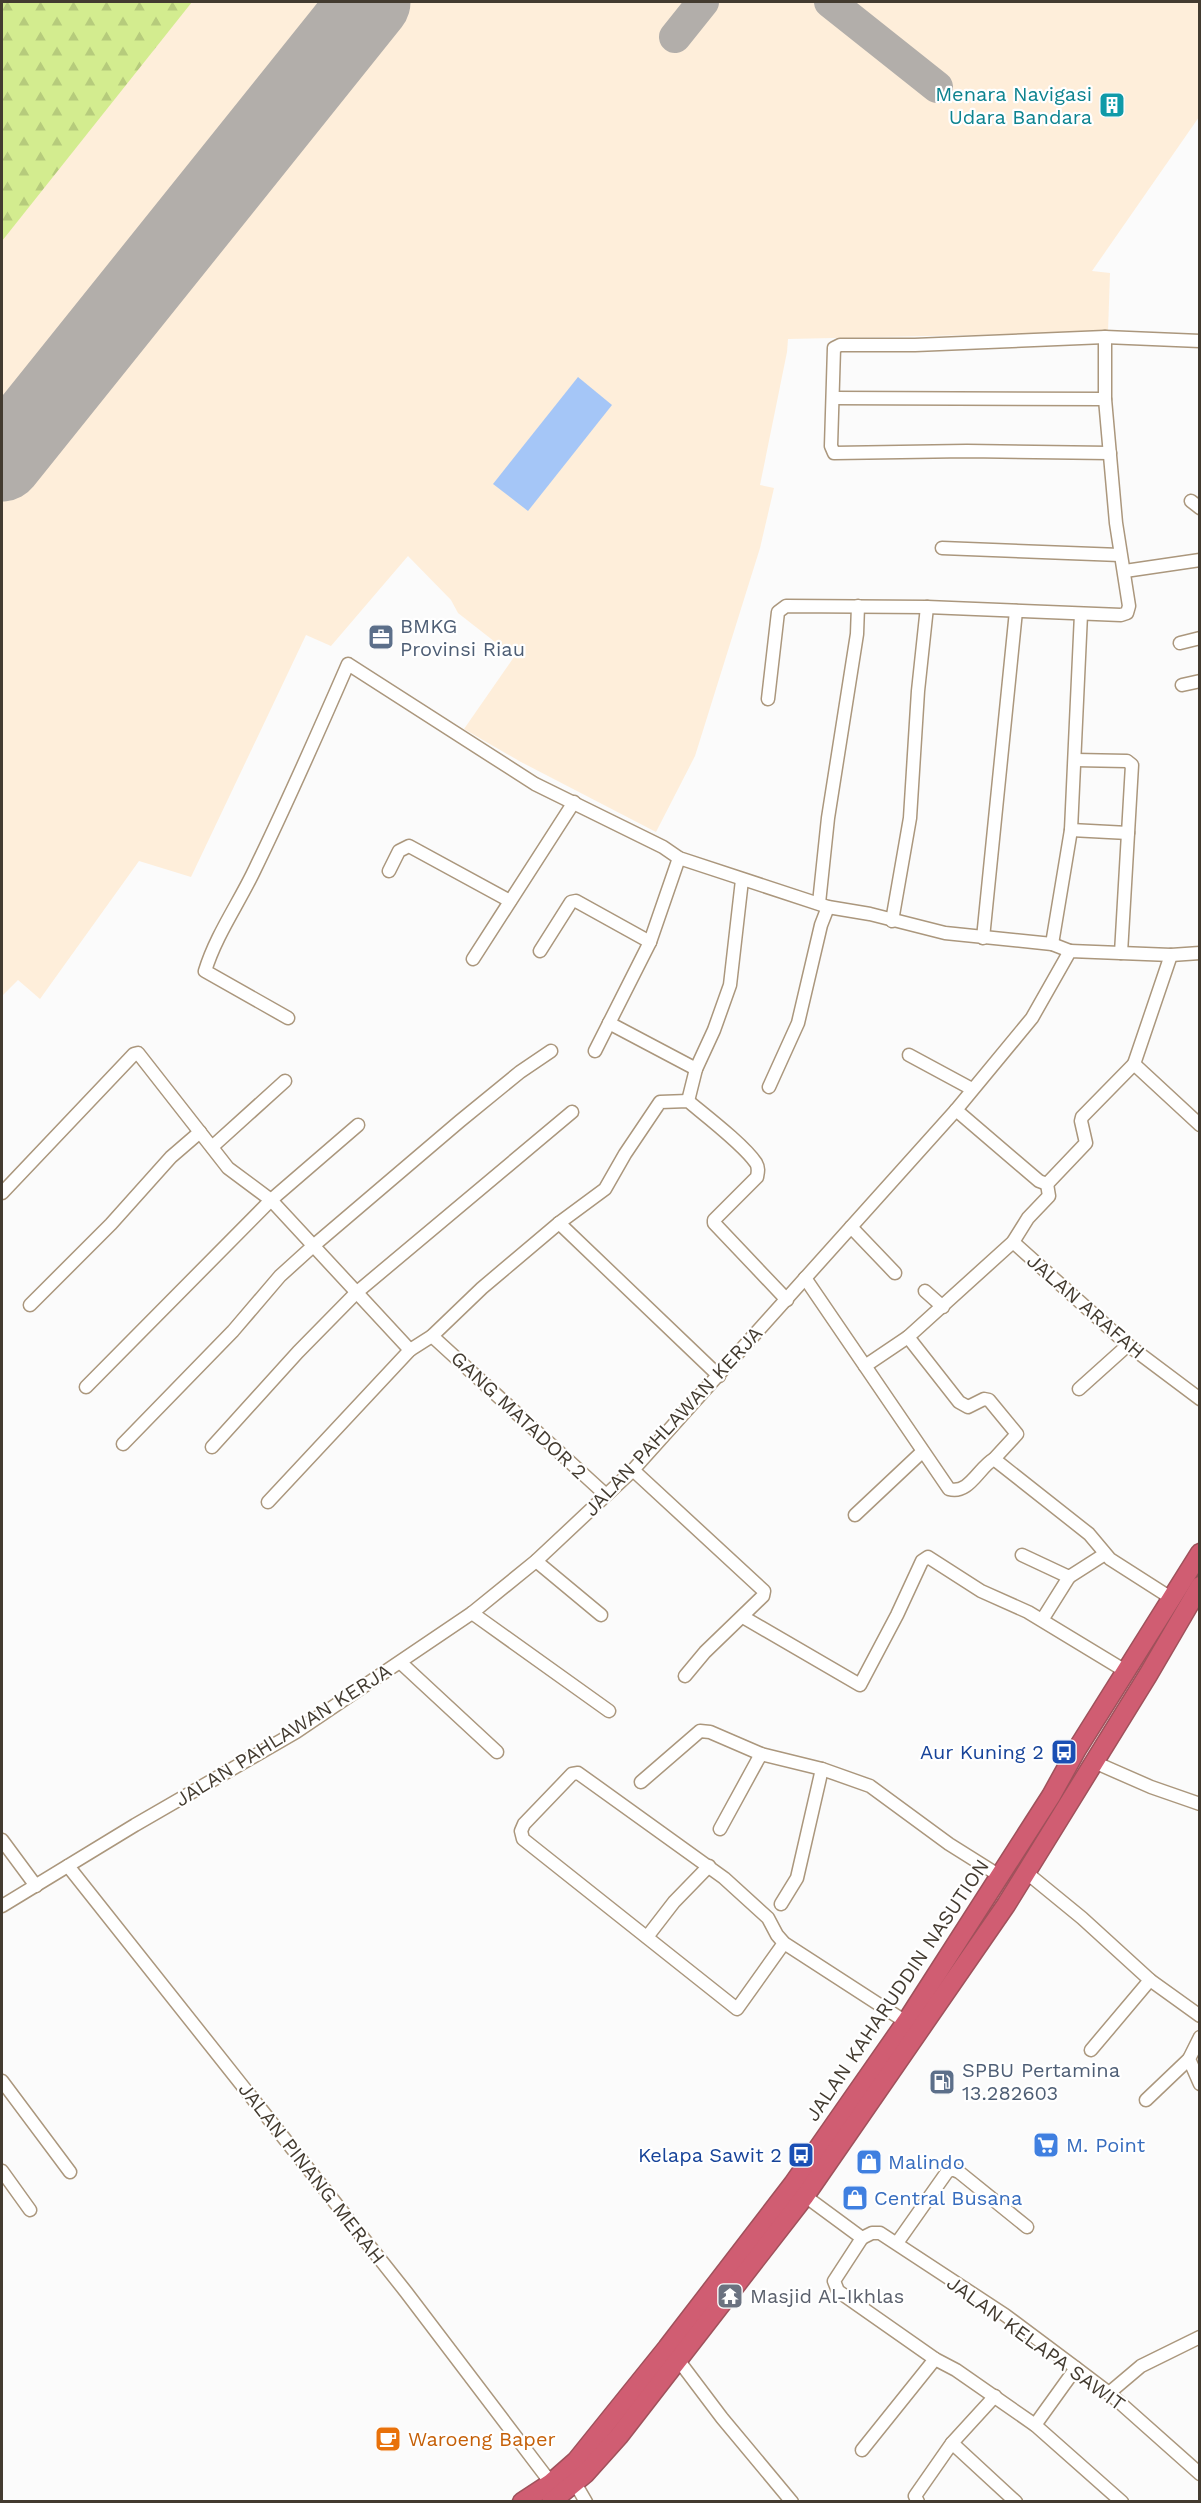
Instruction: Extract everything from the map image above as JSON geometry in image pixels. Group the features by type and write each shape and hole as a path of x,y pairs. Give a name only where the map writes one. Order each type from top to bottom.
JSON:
{"highway":[{"name":"JALAN KAHARUDDIN NASUTION","path":"550,2502 595,2465 679,2361 805,2196 906,2022 1000,1876 1200,1553"},
{"name":"JALAN KAHARUDDIN NASUTION","path":"522,2502 551,2483 576,2461 668,2348 793,2184 936,2008 1027,1873 1197,1597"}],"street":[{"path":"768,699 777,612 786,606 927,606 1081,614 1121,615 1127,613 1129,606 1125,571 1120,555 1104,399 1106,337"},
{"path":"1110,453 968,451 834,453 831,446 836,346 1106,337 1200,342"},
{"path":"832,398 1104,399"},
{"path":"942,548 1120,555"},
{"path":"1125,571 1200,560"},
{"path":"769,1087 798,1023 821,925 828,818 857,634 858,606"},
{"path":"892,921 910,818 913,757 927,606"},
{"path":"983,938 1016,611"},
{"path":"1052,944 1071,830 1081,614"},
{"path":"1180,643 1200,638"},
{"path":"288,1018 205,971 212,950 235,910 298,780 348,664 535,783 663,847 679,858 742,880 823,905 945,933 1052,944 1070,951 1171,955 1200,953"},
{"path":"1182,685 1200,681"},
{"path":"1076,760 1127,761 1131,764 1120,953"},
{"path":"472,959 574,802"},
{"path":"1071,830 1128,833"},
{"path":"389,872 399,851 409,846 510,901"},
{"path":"595,1051 650,942 679,858"},
{"path":"688,1101 696,1069 714,1030 730,985 742,880"},
{"path":"540,951 571,902 576,901 650,942"},
{"name":"JALAN PAHLAWAN KERJA","path":"2,1906 296,1732 401,1663 472,1612 536,1561 633,1470 956,1110 1032,1018 1070,951"},
{"path":"1013,1242 1028,1218 1048,1196 1047,1184 1086,1143 1082,1118 1134,1064 1171,955"},
{"path":"609,1023 696,1069"},
{"path":"2,1193 97,1091 137,1052 142,1055 200,1132 237,1176 271,1200 312,1247 410,1350"},
{"path":"123,1444 233,1331 280,1276 468,1114 520,1072 551,1052"},
{"path":"909,1055 972,1089"},
{"path":"1134,1064 1200,1125"},
{"path":"212,1147 285,1081"},
{"path":"268,1502 410,1350 432,1335 482,1288 559,1223 608,1186 624,1154 655,1106 660,1102 688,1101 756,1162 759,1171 757,1177 714,1220 714,1223 787,1300"},
{"path":"956,1110 1039,1181 1047,1184"},
{"path":"212,1447 298,1352 356,1293 572,1112"},
{"path":"86,1387 271,1200 358,1125"},
{"path":"30,1305 111,1224 171,1157 200,1132"},
{"path":"559,1223 719,1376"},
{"path":"851,1227 895,1272"},
{"name":"JALAN ARAFAH","path":"865,1366 908,1336 1013,1242 1128,1344 1200,1399"},
{"path":"805,1278 922,1452 949,1489 954,1491 968,1484 1017,1434 989,1400 984,1399 968,1407 959,1402 908,1336"},
{"path":"925,1291 943,1306"},
{"name":"GANG MATADOR 2","path":"432,1335 606,1495"},
{"path":"1079,1389 1128,1344"},
{"path":"855,1515 922,1452"},
{"path":"994,1459 1089,1534 1110,1559 1172,1598"},
{"path":"633,1470 763,1589 763,1596 705,1652 685,1676"},
{"path":"1042,1620 1069,1576 1079,1572 1105,1554"},
{"path":"1022,1555 1069,1576"},
{"path":"743,1617 860,1685 925,1558 931,1557 981,1591 1042,1620 1127,1672"},
{"path":"536,1561 601,1615"},
{"path":"472,1612 609,1711"},
{"path":"401,1663 497,1752"},
{"path":"641,1782 700,1731 710,1732 760,1754 822,1769 870,1786 949,1844 1000,1876"},
{"path":"720,1829 760,1754"},
{"path":"1094,1762 1151,1787 1200,1804"},
{"path":"781,1904 797,1878 822,1769"},
{"path":"784,1943 737,2009 523,1839 524,1824 572,1774 578,1773 710,1866 768,1918 784,1943 906,2022"},
{"path":"2,1840 36,1886"},
{"name":"JALAN PINANG MERAH","path":"69,1866 406,2292 551,2483"},
{"path":"647,1937 674,1902 710,1866"},
{"path":"1027,1873 1082,1918 1150,1980 1200,2016"},
{"path":"1091,2050 1150,1980"},
{"path":"1146,2100 1189,2059 1200,2037"},
{"path":"1189,2059 1200,2084"},
{"path":"2,2081 70,2172"},
{"path":"897,2243 947,2172 952,2169 959,2172 1027,2227"},
{"path":"2,2171 30,2210"},
{"path":"805,2196 862,2238 834,2281 835,2287 934,2359 956,2370 1035,2425 1122,2502"},
{"name":"JALAN KELAPA SAWIT","path":"862,2238 876,2232 897,2243 1005,2315 1109,2393 1200,2474"},
{"path":"1109,2393 1141,2366 1200,2337"},
{"path":"862,2450 934,2359"},
{"path":"679,2361 792,2502"},
{"path":"1035,2425 1076,2368"},
{"path":"918,2502 915,2496 952,2443 995,2396"},
{"path":"952,2443 1016,2502"},
{"path":"575,2483 586,2502"}],"shaded area":[{"path":"2,2 1199,2 1199,117 1092,271 1110,273 1108,332 788,339 760,485 774,488 760,548 695,756 656,832 521,762 464,729 514,657 458,613 451,600 408,556 331,646 306,635 191,877 139,861 40,999 18,980 2,996"}],"green space":[{"path":"2,2 192,2 2,241"}],"water":[{"path":"578,377 612,405 528,511 493,484"}],"taxiway":[{"path":"675,37 703,2"},
{"path":"830,2 937,87"}],"runway":[{"path":"2,461 370,2"}],"place":[{"name":"Menara Navigasi Udara Bandara","path":"1112,105"},
{"name":"BMKG Provinsi Riau","path":"381,637"},
{"name":"Aur Kuning 2","path":"1064,1752"},
{"name":"SPBU Pertamina 13.282603","path":"942,2082"},
{"name":"M. Point","path":"1046,2145"},
{"name":"Kelapa Sawit 2","path":"801,2155"},
{"name":"Malindo","path":"869,2162"},
{"name":"Central Busana","path":"855,2198"},
{"name":"Masjid Al-Ikhlas","path":"730,2296"},
{"name":"Waroeng Baper","path":"388,2439"}]}
